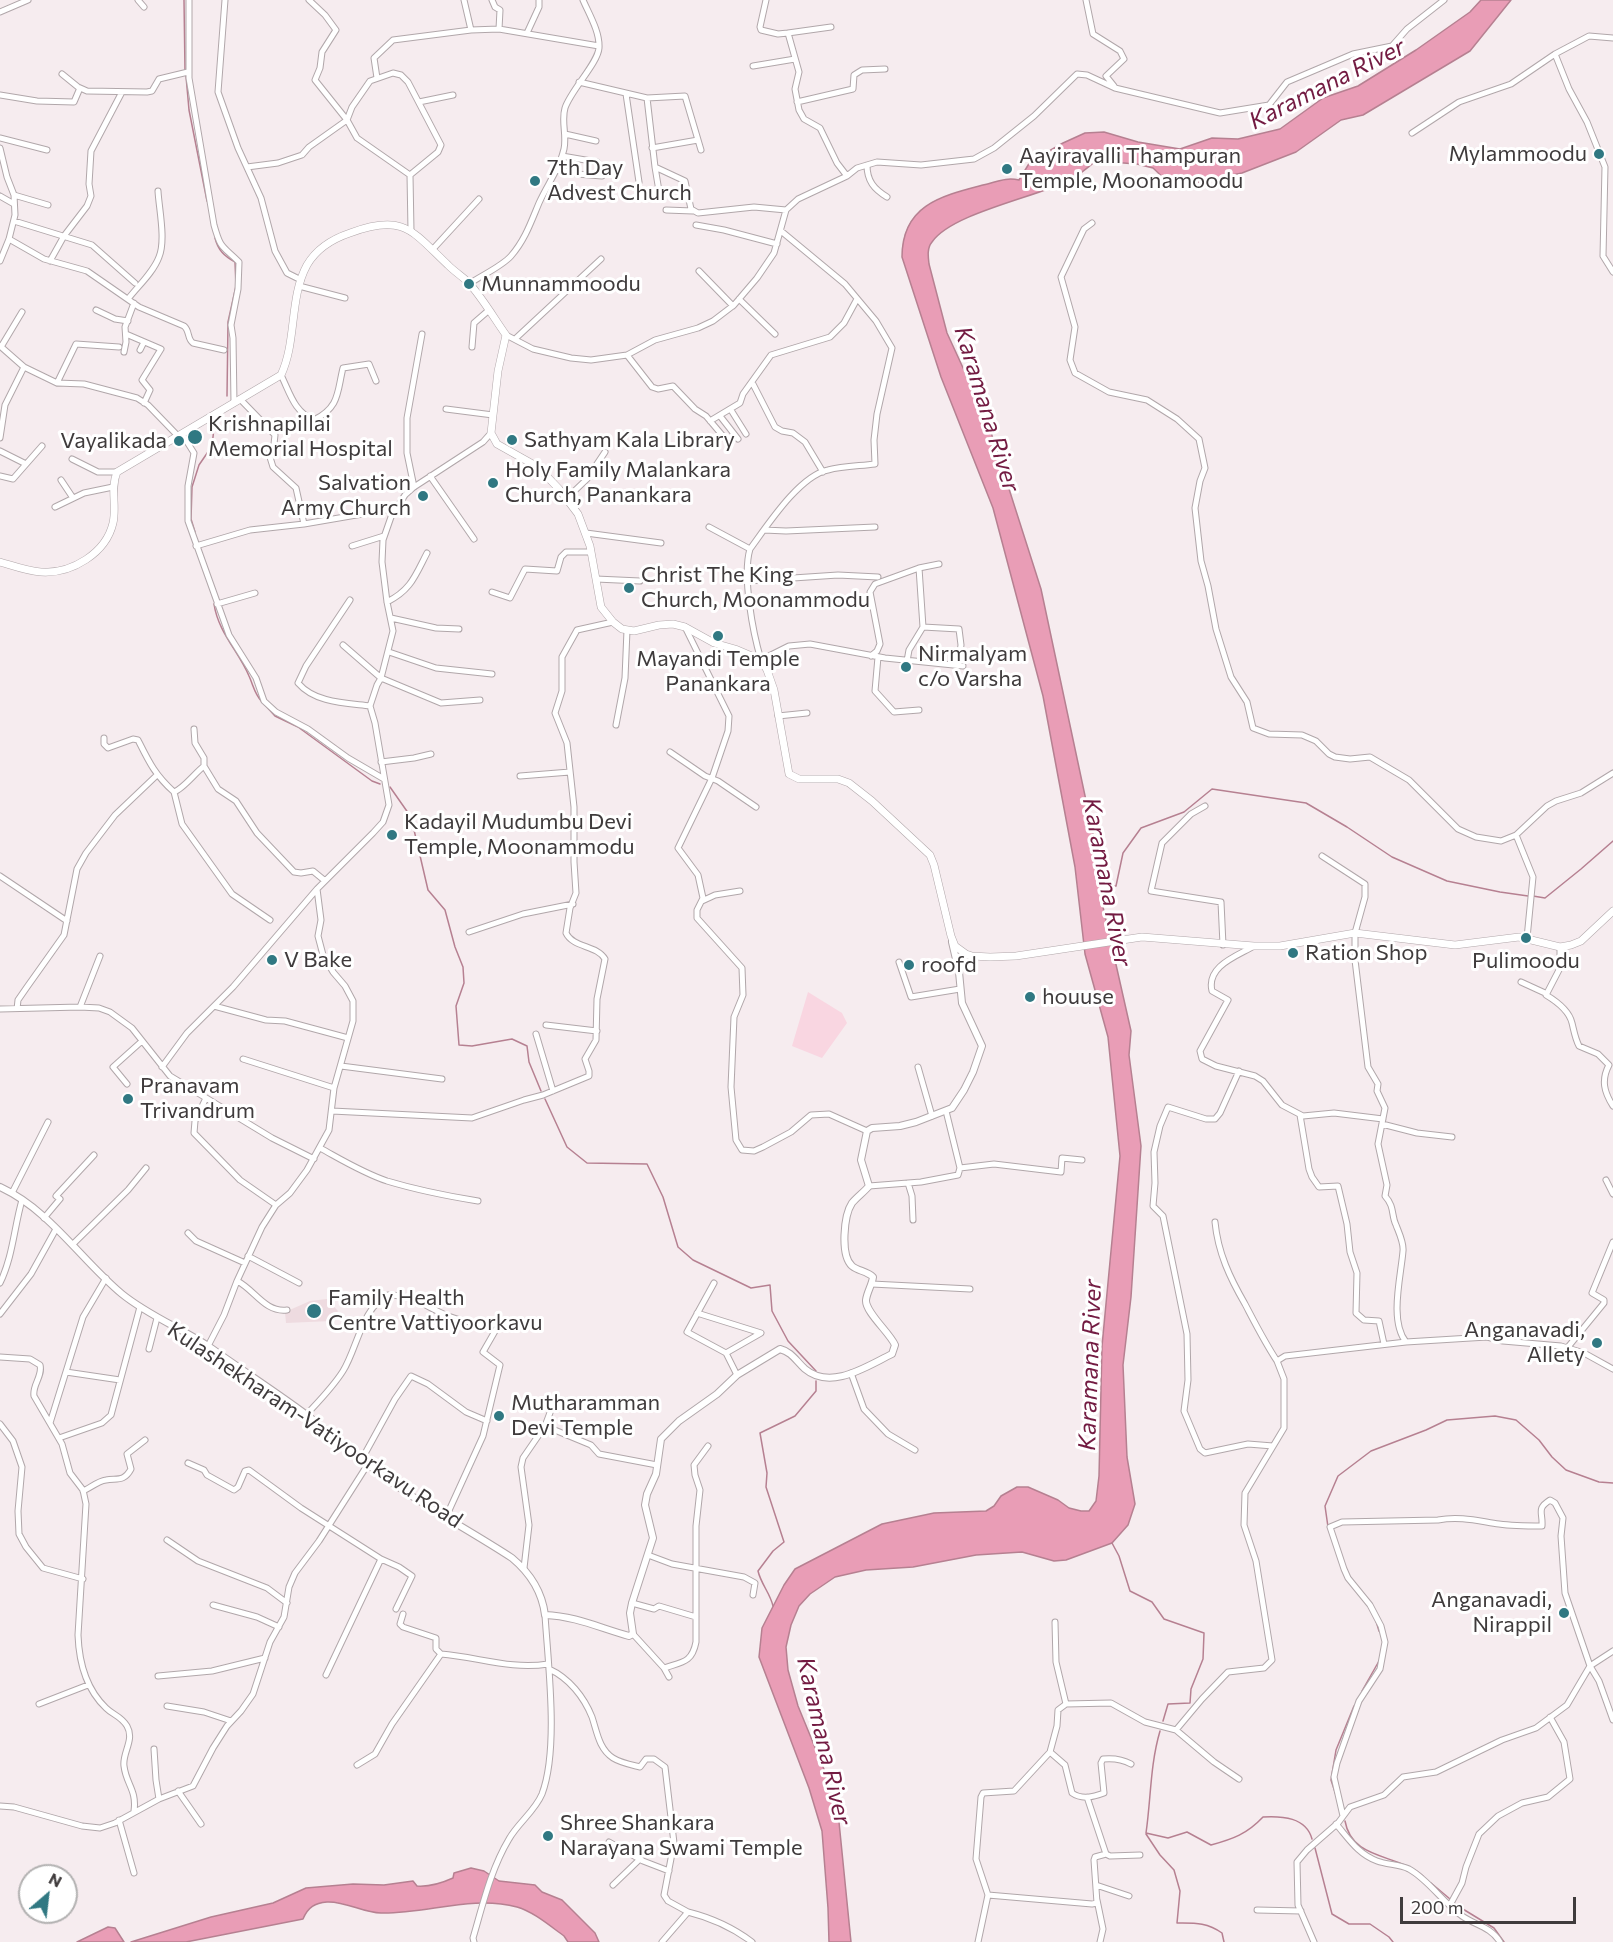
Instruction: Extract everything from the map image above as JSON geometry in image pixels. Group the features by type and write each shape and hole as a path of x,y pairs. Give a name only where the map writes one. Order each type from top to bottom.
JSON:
{"main road":[{"path":"0,562 43,572 69,567 95,555 109,535 113,523 115,511 113,487 117,472 281,375 287,362 300,283 307,264 329,241 365,227 383,224 411,231 433,249 469,284 506,335 498,371 491,433 497,444 538,467 578,514 591,552 601,607 613,622 627,630 673,624 685,627 714,642 761,660 774,690 787,766 791,776 799,779 838,779 849,783 930,855 955,946 972,956 1016,956 1142,937 1223,945 1280,946 1355,933 1455,945 1527,938 1560,947 1581,941 1613,911"}],"street":[{"path":"0,12 27,0"},
{"path":"138,0 144,8"},
{"path":"189,0 190,22 186,72 214,225 224,250 239,262 238,290 231,325 237,401 275,435 269,454 273,467 296,488 304,524"},
{"path":"225,0 218,92 238,148 261,198 275,251 287,273 300,283 345,298"},
{"path":"309,0 325,15 336,30 322,51 320,68 315,80 347,120 357,138 410,175"},
{"path":"464,0 471,30"},
{"path":"492,0 495,7 500,10 500,29"},
{"path":"527,33 539,0"},
{"path":"469,284 510,257 528,231 562,156 565,109 579,82 596,57 599,46 597,34 583,0"},
{"path":"766,0 761,30 778,34 831,27"},
{"path":"1086,0 1093,34 1119,51 1124,59 1106,76 1115,88"},
{"path":"506,335 532,349 571,358 591,360 627,355 655,340 698,328 713,321 733,306 770,260 786,210 798,199 847,176 857,168 882,162 921,165 974,159 994,148 1034,116 1074,75 1084,74 1115,88 1220,114 1269,105 1287,82 1353,54 1392,46 1407,29 1444,0"},
{"path":"377,78 374,58 393,40 471,30 500,29 599,46"},
{"path":"788,33 799,72 795,84 799,110 804,119 820,128 837,163 847,176"},
{"path":"1412,134 1459,102 1511,84 1555,54 1589,36 1613,38"},
{"path":"1555,54 1605,167 1603,256 1613,272"},
{"path":"753,66 795,59"},
{"path":"797,102 853,89 854,75 862,70 885,69"},
{"path":"62,74 87,91 122,92 152,91 159,79 186,72"},
{"path":"248,167 278,163 302,155 309,147 347,120 352,107 370,81 393,73 401,75 408,82 441,146 438,152 410,175"},
{"path":"579,82 646,98 687,96 701,150"},
{"path":"0,95 37,101 74,102 80,88"},
{"path":"50,261 91,196 89,184 91,151 122,92"},
{"path":"626,94 639,182"},
{"path":"419,102 453,95"},
{"path":"646,98 660,197"},
{"path":"565,134 596,141"},
{"path":"0,138 47,150"},
{"path":"652,148 698,140"},
{"path":"0,148 14,195 14,221 0,261"},
{"path":"562,156 597,162"},
{"path":"867,165 867,175 873,186 887,197"},
{"path":"655,167 685,181 693,212"},
{"path":"556,169 602,176"},
{"path":"410,175 411,231"},
{"path":"57,383 76,344 121,349 126,334 131,301 160,255 162,242 158,191"},
{"path":"14,195 48,205"},
{"path":"0,196 14,204"},
{"path":"433,249 479,199"},
{"path":"666,210 704,212 754,207 786,210"},
{"path":"14,221 92,245 135,282"},
{"path":"1092,223 1084,229 1061,277 1075,327 1070,360 1075,373 1109,392 1147,400 1177,419 1199,439 1205,468 1195,508 1201,561 1209,586 1216,629 1231,677 1247,702 1253,728 1269,734 1302,735 1316,741 1335,757 1350,759 1370,757 1409,780 1458,829 1476,837 1501,841 1516,835 1547,806 1581,793 1613,773"},
{"path":"696,225 777,244"},
{"path":"781,231 844,284 876,321 892,348 877,414 874,440 875,464 823,472 812,478 795,493 750,549 748,581 755,639 761,660 789,646 810,644 871,656 961,666 958,629 923,627"},
{"path":"9,239 50,261 87,271 131,301 187,328 193,343 224,351"},
{"path":"515,339 601,259"},
{"path":"699,271 733,306"},
{"path":"710,421 740,403 743,394 771,355 830,337 844,323 857,298"},
{"path":"740,299 775,334"},
{"path":"96,310 115,319 128,321"},
{"path":"471,346 474,323 489,310"},
{"path":"22,312 0,347 24,367 57,383 84,384 137,398 180,435 194,453 187,503 188,521 229,635 256,678 264,701 276,712 308,729 348,758 384,779"},
{"path":"126,334 161,349 142,380 150,390 144,403"},
{"path":"414,487 407,453 407,418 422,334"},
{"path":"140,350 144,342"},
{"path":"627,355 652,387 658,389 673,386 710,421 728,442"},
{"path":"281,375 294,404 305,416 314,420 322,416 337,400 343,368 369,364 376,381"},
{"path":"0,438 2,404 24,367"},
{"path":"753,384 775,427 793,433 805,442 823,472"},
{"path":"446,409 493,415"},
{"path":"731,410 746,434"},
{"path":"720,416 738,440"},
{"path":"162,1067 187,1033 233,987 324,880 383,822 388,805 375,723 370,706 389,652 393,631 382,562 386,528 405,495 483,442 491,433"},
{"path":"0,476 13,479 42,446"},
{"path":"0,451 27,464"},
{"path":"566,499 587,479 605,452"},
{"path":"72,459 98,472 117,472"},
{"path":"430,476 474,539"},
{"path":"61,480 73,498"},
{"path":"54,507 84,493 113,487"},
{"path":"196,546 250,530 304,524 398,507"},
{"path":"709,527 750,549"},
{"path":"764,530 876,527"},
{"path":"586,533 662,543"},
{"path":"352,546 384,536"},
{"path":"492,592 510,598 525,569 557,571 561,557 566,552 591,552"},
{"path":"387,602 402,594 412,582 427,553"},
{"path":"871,656 880,644 870,592 874,584 919,568 939,564"},
{"path":"907,661 909,650 923,627 919,568"},
{"path":"748,581 838,575 878,577"},
{"path":"596,579 640,581"},
{"path":"218,604 255,593"},
{"path":"350,600 306,666 298,683 307,693 332,701 370,706"},
{"path":"391,618 436,628 459,629"},
{"path":"332,1112 472,1118 553,1091 589,1076 585,1059 596,1040 597,999 605,959 599,953 568,938 566,930 576,893 573,862 574,807 567,743 555,716 562,691 562,657 577,630 613,622"},
{"path":"685,627 729,716 728,732 711,778 678,844 679,851 698,875 703,896 697,910 698,918 742,968 742,995 734,1017 731,1087 736,1140 740,1148 754,1151 791,1132 811,1115 829,1114 867,1131"},
{"path":"616,725 625,678 627,630"},
{"path":"343,645 381,678 441,703 480,700"},
{"path":"389,652 436,668 492,674"},
{"path":"878,657 875,691 894,712 919,710"},
{"path":"778,716 807,713"},
{"path":"194,729 195,743 204,758 204,766 220,792 236,801 257,833 294,872 313,871 324,880"},
{"path":"104,738 104,744 108,748 137,739 157,775 174,792 182,824 232,894 270,920"},
{"path":"670,752 756,807"},
{"path":"381,762 431,754"},
{"path":"174,792 180,790 192,775 204,766"},
{"path":"519,776 570,772"},
{"path":"17,1009 22,993 64,935 77,869 115,815 157,775"},
{"path":"1205,806 1191,814 1162,843 1151,891 1221,902 1223,945"},
{"path":"1516,835 1533,877 1527,938"},
{"path":"1322,856 1365,884 1365,897 1355,933 1355,960 1368,1067 1378,1084 1377,1091 1385,1108 1378,1144 1387,1185 1385,1196 1390,1201 1395,1225 1400,1231 1404,1249 1397,1296 1400,1334 1406,1342"},
{"path":"0,876 67,921"},
{"path":"208,1346 262,1227 276,1205 290,1193 314,1159 329,1130 334,1088 353,1021 353,1001 323,955 318,936 321,921 317,889"},
{"path":"702,901 740,891"},
{"path":"469,932 523,914 573,904"},
{"path":"869,1186 861,1160 867,1131 872,1128 900,1126 952,1108 964,1090 982,1046 963,1003 951,936"},
{"path":"1254,946 1222,964 1214,973 1212,991 1228,1000 1200,1051 1202,1059 1208,1064 1255,1076 1263,1081 1282,1105 1300,1115 1334,1113 1382,1122 1417,1133 1452,1137"},
{"path":"1545,993 1560,968 1560,947"},
{"path":"80,1007 100,956"},
{"path":"899,962 911,997 960,989"},
{"path":"1521,982 1545,993 1566,1012 1572,1021 1573,1031 1580,1046 1611,1062 1603,1076 1607,1094 1613,1106"},
{"path":"214,1006 266,1020 285,1021 348,1038"},
{"path":"0,1010 80,1007 99,1008 115,1015 128,1023 170,1076 272,1138 314,1159"},
{"path":"546,1025 597,1030"},
{"path":"536,1034 553,1091"},
{"path":"127,1084 112,1067 142,1041"},
{"path":"243,1059 334,1088"},
{"path":"341,1066 442,1079"},
{"path":"918,1067 932,1116"},
{"path":"1239,1071 1215,1119 1206,1119 1168,1107 1160,1126 1154,1152 1153,1206 1163,1216 1183,1311 1187,1334 1188,1380 1184,1411 1200,1449 1205,1453 1248,1444 1273,1446"},
{"path":"206,1098 195,1121 194,1133 240,1180 276,1205"},
{"path":"669,1677 664,1668 633,1634 630,1613 637,1581 653,1538 645,1505 657,1465 661,1440 679,1421 717,1394 737,1375 780,1350 788,1351 806,1370 819,1377 833,1378 851,1373 892,1354 895,1345 891,1336 868,1309 866,1301 873,1277 850,1263 845,1242 845,1228 851,1205 869,1186 908,1183 958,1175 960,1168 946,1111"},
{"path":"1300,1115 1312,1177 1319,1187 1338,1186 1347,1224 1350,1252 1357,1273 1356,1313 1364,1320 1379,1321 1384,1344"},
{"path":"12,1192 48,1122"},
{"path":"320,1148 386,1181 441,1195 478,1201"},
{"path":"44,1218 60,1199 57,1196 94,1155"},
{"path":"960,1168 994,1164 1061,1172 1062,1158 1082,1160"},
{"path":"73,1244 128,1190 146,1168"},
{"path":"1606,1180 1613,1194"},
{"path":"908,1183 912,1196 913,1220"},
{"name":"Kulashekharam-Vatiyoorkavu Road","path":"0,1187 12,1192 44,1218 122,1294 157,1318 208,1346 306,1415 395,1485 506,1554 524,1568 540,1593 545,1615 548,1667 550,1742 548,1770 541,1796 511,1835 496,1861 473,1940"},
{"path":"0,1283 11,1256 15,1223 22,1200"},
{"path":"1176,1730 1228,1672 1264,1668 1272,1660 1256,1561 1244,1525 1245,1493 1284,1428 1284,1379 1277,1361 1260,1336 1223,1261 1216,1236 1215,1222"},
{"path":"0,1314 31,1274 56,1229"},
{"path":"188,1233 196,1241 245,1263"},
{"path":"1568,1347 1604,1303 1604,1300 1592,1293 1613,1242"},
{"path":"248,1256 299,1284"},
{"path":"50,1423 86,1311 106,1278"},
{"path":"237,1281 265,1304 280,1311 287,1310"},
{"path":"714,1283 687,1332 726,1353 737,1375"},
{"path":"872,1284 970,1289"},
{"path":"306,1415 344,1370 370,1311 378,1301 388,1295 414,1299 447,1316 466,1322 498,1326 536,1323"},
{"path":"59,1438 102,1423 111,1415 141,1307"},
{"path":"697,1313 761,1333 726,1353"},
{"path":"149,1349 157,1318"},
{"path":"446,1517 483,1436 500,1365 483,1351 498,1326"},
{"path":"1277,1361 1285,1356 1384,1344 1487,1337 1503,1341 1568,1347 1613,1368"},
{"path":"0,1357 30,1359 40,1365 41,1374 33,1393 62,1444 70,1473 83,1491 86,1504 78,1635 79,1653 88,1684 104,1707 117,1714 129,1729 129,1742 123,1764 135,1802 134,1811"},
{"path":"66,1372 120,1380"},
{"path":"851,1373 864,1409 888,1434 915,1450"},
{"path":"0,1806 24,1809 93,1828 108,1826 159,1799 193,1786 213,1748 253,1694 270,1642 284,1617 289,1587 295,1573 328,1526 365,1462 395,1399 411,1376 428,1384 466,1412 487,1421"},
{"path":"524,1568 529,1525 521,1467 523,1458 545,1426 554,1402"},
{"path":"0,1424 13,1440 22,1467 18,1511 19,1534 43,1568 83,1579"},
{"path":"545,1426 591,1445 598,1454 657,1465"},
{"path":"83,1491 104,1480 118,1480 127,1476 131,1470 127,1454 145,1440"},
{"path":"664,1668 687,1661 694,1654 696,1642 696,1526 700,1490 694,1465 708,1446"},
{"path":"188,1463 204,1470 207,1475 234,1490 238,1487 245,1471 249,1470 328,1526 412,1576 396,1609"},
{"path":"1343,1816 1334,1777 1336,1763 1359,1701 1380,1669 1385,1642 1381,1626 1371,1605 1348,1578 1330,1527 1342,1522 1452,1518 1499,1524 1542,1526 1542,1506 1550,1500 1555,1503 1563,1518 1561,1536 1565,1593 1590,1666 1604,1694 1613,1720"},
{"path":"167,1540 198,1561 267,1588 287,1603"},
{"path":"648,1555 672,1564 744,1577 754,1583 753,1595"},
{"path":"326,1675 381,1559"},
{"path":"632,1603 654,1610 659,1606 696,1617"},
{"path":"213,1605 257,1617 279,1627"},
{"path":"403,1614 400,1624 403,1628 436,1638 436,1649 441,1654 503,1665 548,1667 580,1694 591,1716 598,1738 611,1757 640,1767 646,1759 654,1759 665,1767 674,1843 664,1895 668,1901 688,1912 713,1918 752,1942"},
{"path":"545,1615 578,1618 604,1629 633,1634"},
{"path":"1055,1622 1056,1662 1066,1704"},
{"path":"1314,1942 1298,1905 1297,1862 1350,1807 1384,1795 1402,1777 1436,1772 1502,1740 1536,1728 1567,1705 1590,1666 1613,1651"},
{"path":"357,1766 375,1754 392,1724 441,1654"},
{"path":"158,1676 212,1671 265,1658"},
{"path":"39,1704 88,1684"},
{"path":"978,1942 988,1895 976,1859 981,1797 983,1793 1014,1791 1050,1752 1057,1726 1058,1710 1066,1704 1111,1703 1145,1722 1176,1730 1214,1762 1239,1779"},
{"path":"167,1706 204,1712 231,1721"},
{"path":"1450,1905 1462,1883 1479,1834 1498,1816 1522,1803 1548,1797 1570,1779 1564,1742 1550,1717"},
{"path":"154,1749 159,1799"},
{"path":"1050,1752 1065,1765 1072,1793 1078,1797 1104,1794 1103,1759 1125,1760 1131,1764"},
{"path":"178,1791 201,1824"},
{"path":"1087,1797 1106,1854"},
{"path":"135,1802 142,1808"},
{"path":"119,1820 134,1873"},
{"path":"1336,1824 1359,1852 1378,1862 1396,1864 1410,1870 1462,1917 1483,1926 1500,1942"},
{"path":"609,1842 640,1859 669,1871"},
{"path":"1100,1942 1103,1929 1097,1900 1095,1857 1106,1854 1110,1856 1140,1855"},
{"path":"613,1885 640,1859"},
{"path":"1096,1885 1129,1896"},
{"path":"988,1895 1092,1904 1097,1903 1097,1900"},
{"path":"1257,1910 1301,1911"},
{"path":"662,1942 688,1912"}],"shaded area":[{"path":"1481,0 1511,0 1470,51 1363,115 1341,120 1296,152 1242,173 1183,185 1170,184 1153,168 1137,164 1096,161 1070,180 957,222 942,232 929,247 929,264 947,333 987,420 1041,589 1104,885 1103,907 1131,1031 1129,1055 1141,1146 1131,1297 1123,1365 1127,1457 1135,1504 1128,1525 1112,1543 1066,1560 1054,1561 1022,1552 976,1555 913,1567 866,1570 835,1577 810,1594 799,1606 791,1625 786,1647 788,1670 798,1706 828,1779 839,1822 851,1942 829,1942 822,1831 809,1788 759,1657 762,1628 795,1569 882,1524 934,1513 986,1511 994,1506 1001,1496 1017,1487 1028,1487 1058,1500 1069,1508 1089,1511 1096,1501 1099,1476 1102,1346 1120,1156 1108,1037 1085,954 1075,867 1043,696 993,508 941,377 902,257 904,239 909,225 927,206 967,189 1005,179 1019,180 1030,162 1085,133 1104,132 1138,142 1180,149 1212,138 1238,139 1280,129 1323,98 1358,86 1416,50 1470,12"},
{"path":"808,992 842,1013 847,1023 822,1058 792,1046"},
{"name":"Family Health Centre Vattiyoorkavu","path":"327,1299 338,1311 331,1321 286,1323 285,1312 310,1301"},
{"path":"471,1868 484,1871 499,1881 535,1885 542,1892 562,1900 595,1933 599,1942 568,1942 564,1936 530,1912 500,1904 466,1904 381,1913 341,1903 327,1902 312,1906 303,1919 186,1942 131,1942 211,1917 273,1903 306,1888 353,1884 384,1885 413,1881 417,1886 427,1886 449,1880 453,1878 454,1873"},
{"path":"108,1927 115,1928 124,1942 77,1942"}],"waterway":[{"path":"184,0 185,71"},
{"path":"186,76 189,110 207,201"},
{"path":"215,238 222,252 235,262 236,286 228,322 227,396"},
{"path":"195,532 191,519 192,487 199,465 212,446 215,419"},
{"path":"214,604 224,633 245,667 262,702"},
{"path":"265,705 275,716 298,727 372,781 380,784"},
{"path":"390,787 411,817 428,890 445,910 463,967 464,983 456,1006 459,1045 472,1046 512,1039 527,1046 529,1062 541,1091"},
{"name":"Karamana River","path":"1102,886 1116,886 1123,853 1141,828 1184,812 1212,789 1306,803 1392,857 1447,881 1528,896"},
{"path":"1533,896 1545,898 1613,841"},
{"path":"545,1099 567,1147 587,1163 647,1164 663,1197 678,1247 693,1260 751,1288 770,1285 772,1311 788,1341 816,1371"},
{"path":"773,1606 758,1571 773,1551 784,1542 766,1487 767,1473 760,1433 795,1416 816,1391 816,1381"},
{"path":"1328,1527 1325,1506 1338,1476 1371,1451 1447,1420 1495,1416 1516,1420 1539,1440 1566,1470 1599,1482 1613,1483"},
{"path":"1112,1543 1119,1556 1130,1591 1152,1602 1164,1619 1204,1633 1203,1659 1191,1689 1190,1703 1168,1704 1163,1721"},
{"path":"1376,1621 1379,1631"},
{"path":"1362,1691 1379,1661"},
{"path":"1336,1795 1331,1780 1336,1750 1354,1706"},
{"path":"1160,1731 1152,1769 1146,1833 1168,1838 1187,1832 1211,1845 1239,1835 1263,1817 1278,1817 1299,1822 1309,1832 1312,1839"},
{"path":"1345,1821 1349,1834 1356,1843 1377,1855 1401,1863 1423,1876"},
{"path":"1146,1834 1160,1855 1174,1870 1180,1891 1177,1923 1211,1927 1222,1933 1224,1942"},
{"path":"1315,1848 1332,1914 1349,1924 1370,1924 1393,1942"},
{"path":"1431,1883 1450,1899"},
{"path":"1453,1903 1494,1928 1504,1942"}],"place":[{"name":"Mylammoodu","path":"1599,154"},
{"name":"Aayiravalli Thampuran Temple, Moonamoodu","path":"1007,169"},
{"name":"7th Day Advest Church","path":"535,181"},
{"name":"Munnammoodu","path":"469,284"},
{"name":"Krishnapillai Memorial Hospital","path":"195,437"},
{"name":"Sathyam Kala Library","path":"512,440"},
{"name":"Vayalikada","path":"179,441"},
{"name":"Holy Family Malankara Church, Panankara","path":"493,483"},
{"name":"Salvation Army Church","path":"423,496"},
{"name":"Christ The King Church, Moonammodu","path":"629,588"},
{"name":"Mayandi Temple Panankara","path":"718,636"},
{"name":"Nirmalyam c/o Varsha","path":"906,667"},
{"name":"Kadayil Mudumbu Devi Temple, Moonammodu","path":"392,835"},
{"name":"Pulimoodu","path":"1526,938"},
{"name":"Ration Shop","path":"1293,953"},
{"name":"V Bake","path":"272,960"},
{"name":"roofd","path":"909,965"},
{"name":"houuse","path":"1030,997"},
{"name":"Pranavam Trivandrum","path":"128,1099"},
{"name":"Family Health Centre Vattiyoorkavu","path":"314,1311"},
{"name":"Anganavadi, Allety","path":"1597,1343"},
{"name":"Mutharamman Devi Temple","path":"499,1416"},
{"name":"Anganavadi, Nirappil","path":"1564,1613"},
{"name":"Shree Shankara Narayana Swami Temple","path":"548,1836"}]}
